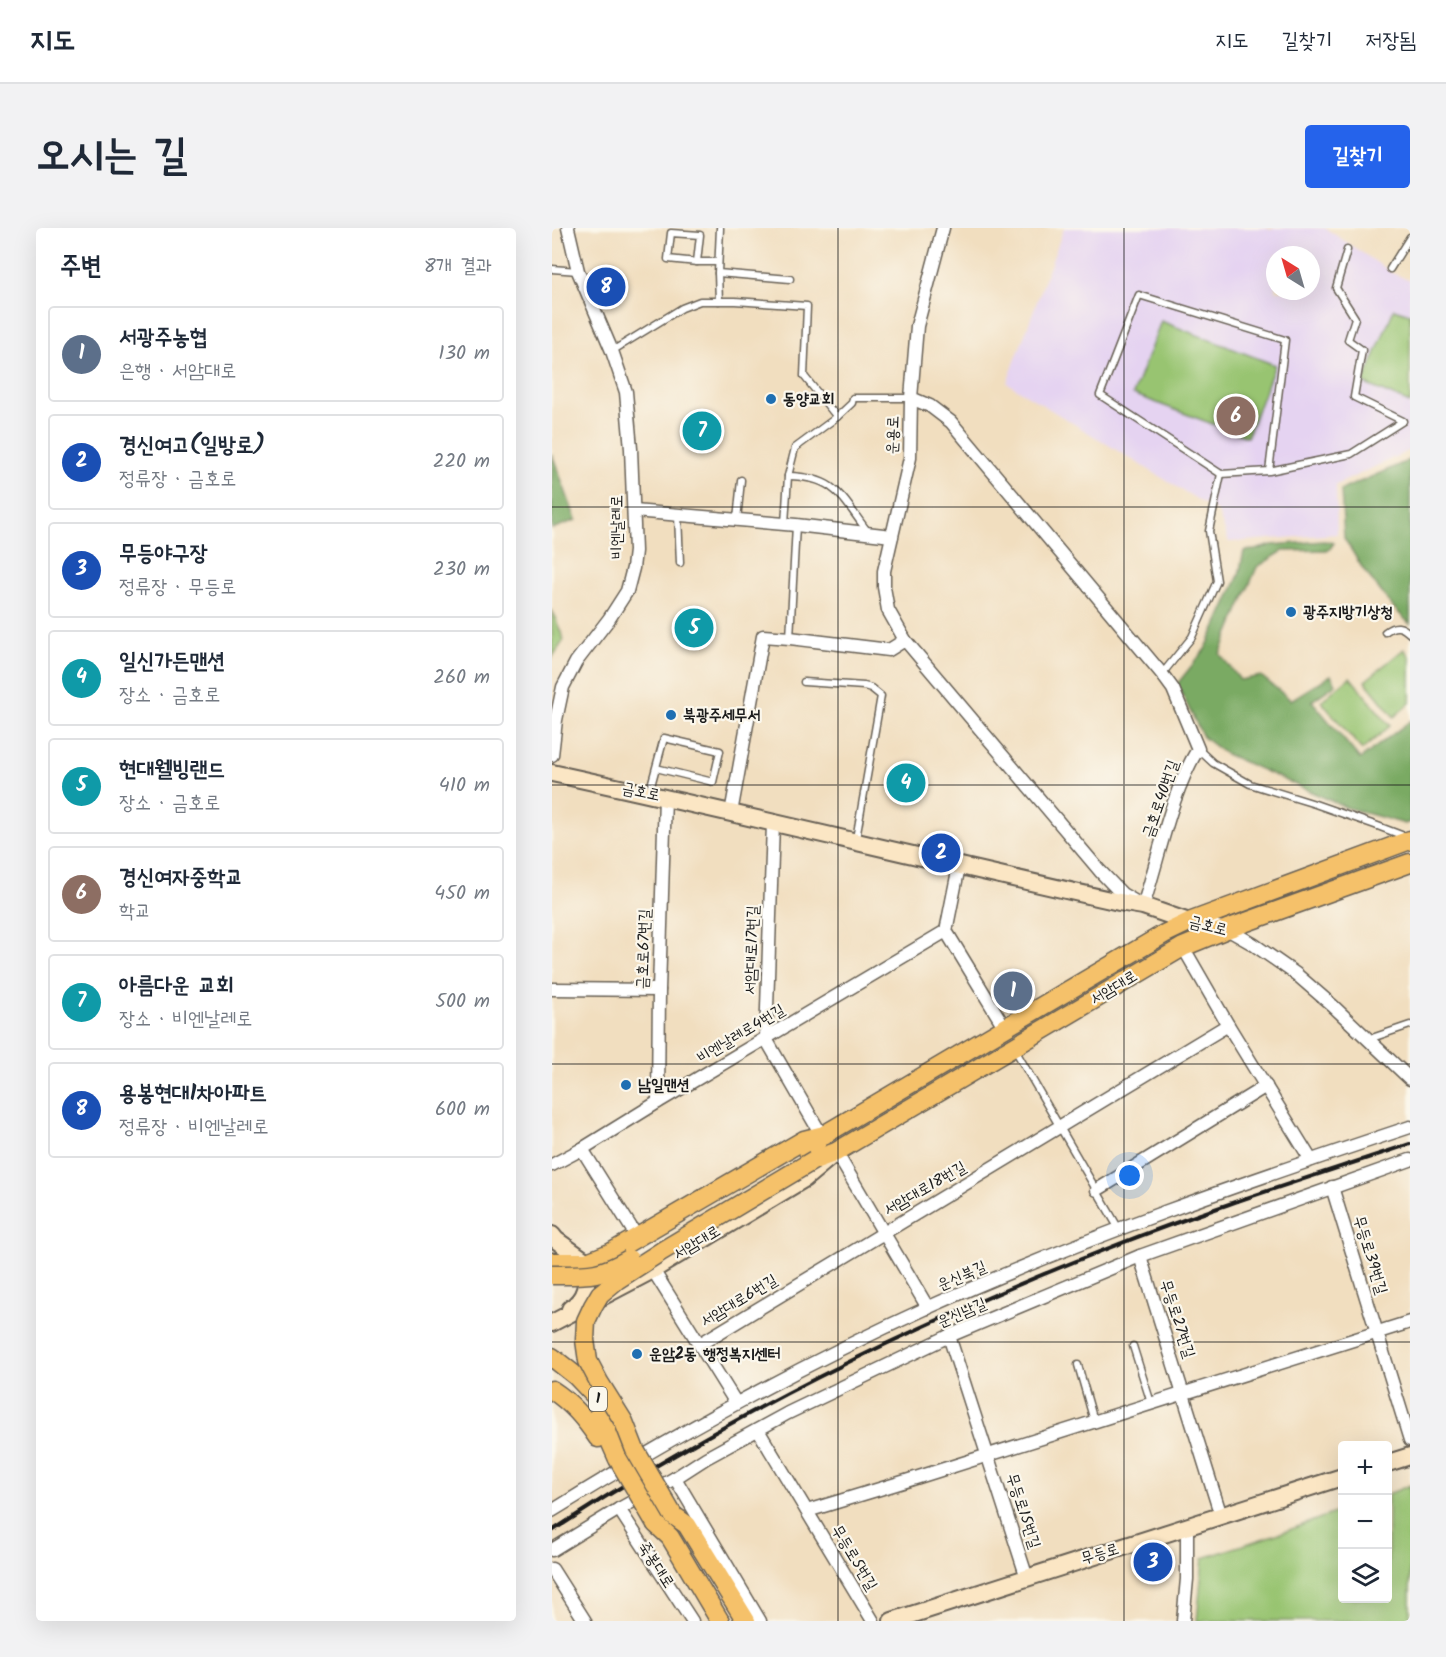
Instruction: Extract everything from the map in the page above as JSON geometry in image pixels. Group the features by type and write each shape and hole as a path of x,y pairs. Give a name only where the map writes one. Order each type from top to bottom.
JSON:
{"main road":[{"name":"서암대로","path":"811,1155 822,1136 1164,934 1189,922 1410,839"},
{"name":"서암대로","path":"811,1155 836,1152 1183,947 1410,863"},
{"path":"552,1262 587,1262 610,1253 804,1140 822,1136"},
{"path":"552,1275 591,1275 613,1268 811,1155"},
{"path":"640,1452 588,1361 585,1340 586,1321 593,1306 600,1294 617,1280 811,1155"},
{"name":"1","path":"552,1357 596,1396 616,1427 640,1452 673,1515 679,1532 733,1621"},
{"name":"1","path":"552,1371 564,1379 596,1416 656,1524"},
{"path":"552,1390 566,1399 599,1440 618,1459"},
{"path":"673,1515 687,1525 746,1621"},
{"path":"656,1524 660,1544 706,1621"},
{"name":"죽봉대로","path":"656,1524 670,1537 720,1621"}],"street":[{"name":"비엔날레로","path":"552,755 563,687 576,662 627,591 635,551 628,405 624,384 578,271 568,228"},
{"name":"운용로","path":"943,228 917,326 910,398 909,458 884,571 888,610 904,640 1100,871 1122,894 1143,906"},
{"name":"금호로40번길","path":"910,398 930,406 951,423 1173,689 1198,748 1174,804 1143,906"},
{"path":"634,511 892,536"},
{"path":"731,813 763,636 889,650 904,640"},
{"name":"금호로","path":"552,773 1143,906 1189,922 1227,929 1296,974 1333,1005 1410,1079"},
{"name":"금호로67번길","path":"657,796 658,1102"},
{"name":"서암대로17번길","path":"766,1039 773,823"},
{"path":"958,866 946,931 1005,1028"},
{"name":"비엔날레로4번길","path":"552,1165 946,931"},
{"path":"1183,947 1311,1160"},
{"path":"552,989 659,990"},
{"name":"서암대로18번길","path":"796,1286 1228,1025"},
{"path":"766,1039 822,1136"},
{"path":"1097,1190 1266,1086"},
{"name":"운신북길","path":"552,1511 640,1452 818,1360 928,1308 1119,1229 1410,1127"},
{"path":"582,1149 637,1237"},
{"name":"서암대로18번길","path":"836,1152 928,1308"},
{"name":"서암대로","path":"552,1322 604,1299 653,1270 804,1179 836,1152"},
{"name":"운신남길","path":"552,1550 706,1458 798,1408 949,1336 1140,1256 1410,1160"},
{"name":"무등로39번길","path":"1332,1187 1410,1440"},
{"path":"552,1235 587,1262 587,1284 577,1304 552,1322"},
{"name":"무등로27번길","path":"1140,1256 1221,1516"},
{"name":"서암대로6번길","path":"653,1270 736,1403"},
{"name":"서암대로6번길","path":"700,1344 796,1286"},
{"path":"1094,1421 1410,1322"},
{"name":"무등로15번길","path":"949,1336 1027,1578"},
{"name":"무등로15번길","path":"906,1481 1094,1421"},
{"name":"무등로5번길","path":"758,1430 873,1621"},
{"path":"1392,1462 1410,1456"},
{"path":"675,1478 760,1621"},
{"name":"무등로","path":"892,1621 1338,1479"},
{"name":"무등로5번길","path":"807,1511 906,1481"},
{"name":"죽봉대로","path":"620,1509 692,1621"},
{"path":"1183,1621 1187,1579 1187,1527"},
{"path":"552,1569 585,1621"}],"lane":[{"path":"719,301 720,228"},
{"path":"697,262 699,235 671,233 668,259 697,262 718,262"},
{"path":"1390,268 1410,237"},
{"path":"1269,471 1285,340 1139,295 1100,395 1221,474 1269,471 1351,454 1403,421 1354,397 1362,350 1348,340 1355,318 1336,288 1347,250"},
{"path":"552,269 578,271"},
{"path":"718,273 790,279"},
{"path":"612,351 682,308 700,301 807,306 804,376 837,417"},
{"path":"790,638 791,525 788,476 795,448 837,417 852,403 853,398 910,398"},
{"path":"1162,674 1192,637 1217,581 1209,531 1221,474"},
{"path":"788,476 805,476 836,489 869,534"},
{"path":"737,521 741,480"},
{"path":"678,515 680,563"},
{"path":"1385,632 1398,626 1410,634"},
{"path":"804,682 864,686 881,696 855,842"},
{"path":"656,768 713,782 720,751 664,738 656,768 657,796"},
{"path":"1198,748 1213,763 1250,784 1315,804 1410,839"},
{"path":"1369,1039 1410,1025"},
{"path":"1013,1047 1119,1229"},
{"path":"593,1341 594,1358 623,1410 640,1452"},
{"path":"1133,1346 1150,1403"},
{"path":"1078,1365 1094,1421"}],"shaded area":[{"path":"1064,228 1266,228 1271,230 1274,228 1325,228 1394,274 1410,280 1410,450 1336,485 1337,534 1229,542 1218,512 1007,383"}],"green space":[{"path":"1394,309 1410,314 1410,403 1363,383"},
{"path":"1161,321 1275,365 1247,437 1133,394"},
{"path":"552,454 576,520 552,529"},
{"path":"1410,460 1410,624 1393,607 1363,569 1344,538 1341,490"},
{"path":"1324,541 1334,543 1329,550 1283,551 1257,567 1220,654 1240,680 1261,676 1291,700 1331,675 1336,684 1312,701 1360,759 1410,721 1410,822 1405,824 1345,807 1224,753 1203,737 1177,684 1206,648 1239,575 1244,551 1272,545"},
{"path":"552,610 564,640 552,658"},
{"path":"1404,649 1410,657 1410,703 1394,717 1365,681"},
{"path":"1350,677 1390,726 1362,750 1321,701"},
{"path":"1410,1485 1410,1621 1197,1621 1203,1558 1338,1512 1338,1603 1392,1603 1392,1492"}],"railway":[{"path":"552,1531 618,1489 755,1411 897,1339 969,1306 1151,1232 1410,1144"}],"place":[{"name":"용봉현대1차아파트","path":"606,287"},
{"name":"동양교회","path":"771,399"},
{"name":"경신여자중학교","path":"1236,416"},
{"name":"아름다운 교회","path":"702,431"},
{"name":"광주지방기상청","path":"1291,612"},
{"name":"현대웰빙랜드","path":"694,628"},
{"name":"북광주세무서","path":"671,715"},
{"name":"일신가든맨션","path":"906,783"},
{"name":"경신여고(일방로)","path":"941,853"},
{"name":"서광주농협","path":"1013,991"},
{"name":"남일맨션","path":"626,1085"},
{"name":"운암2동 행정복지센터","path":"637,1354"},
{"name":"무등야구장","path":"1153,1562"}]}
